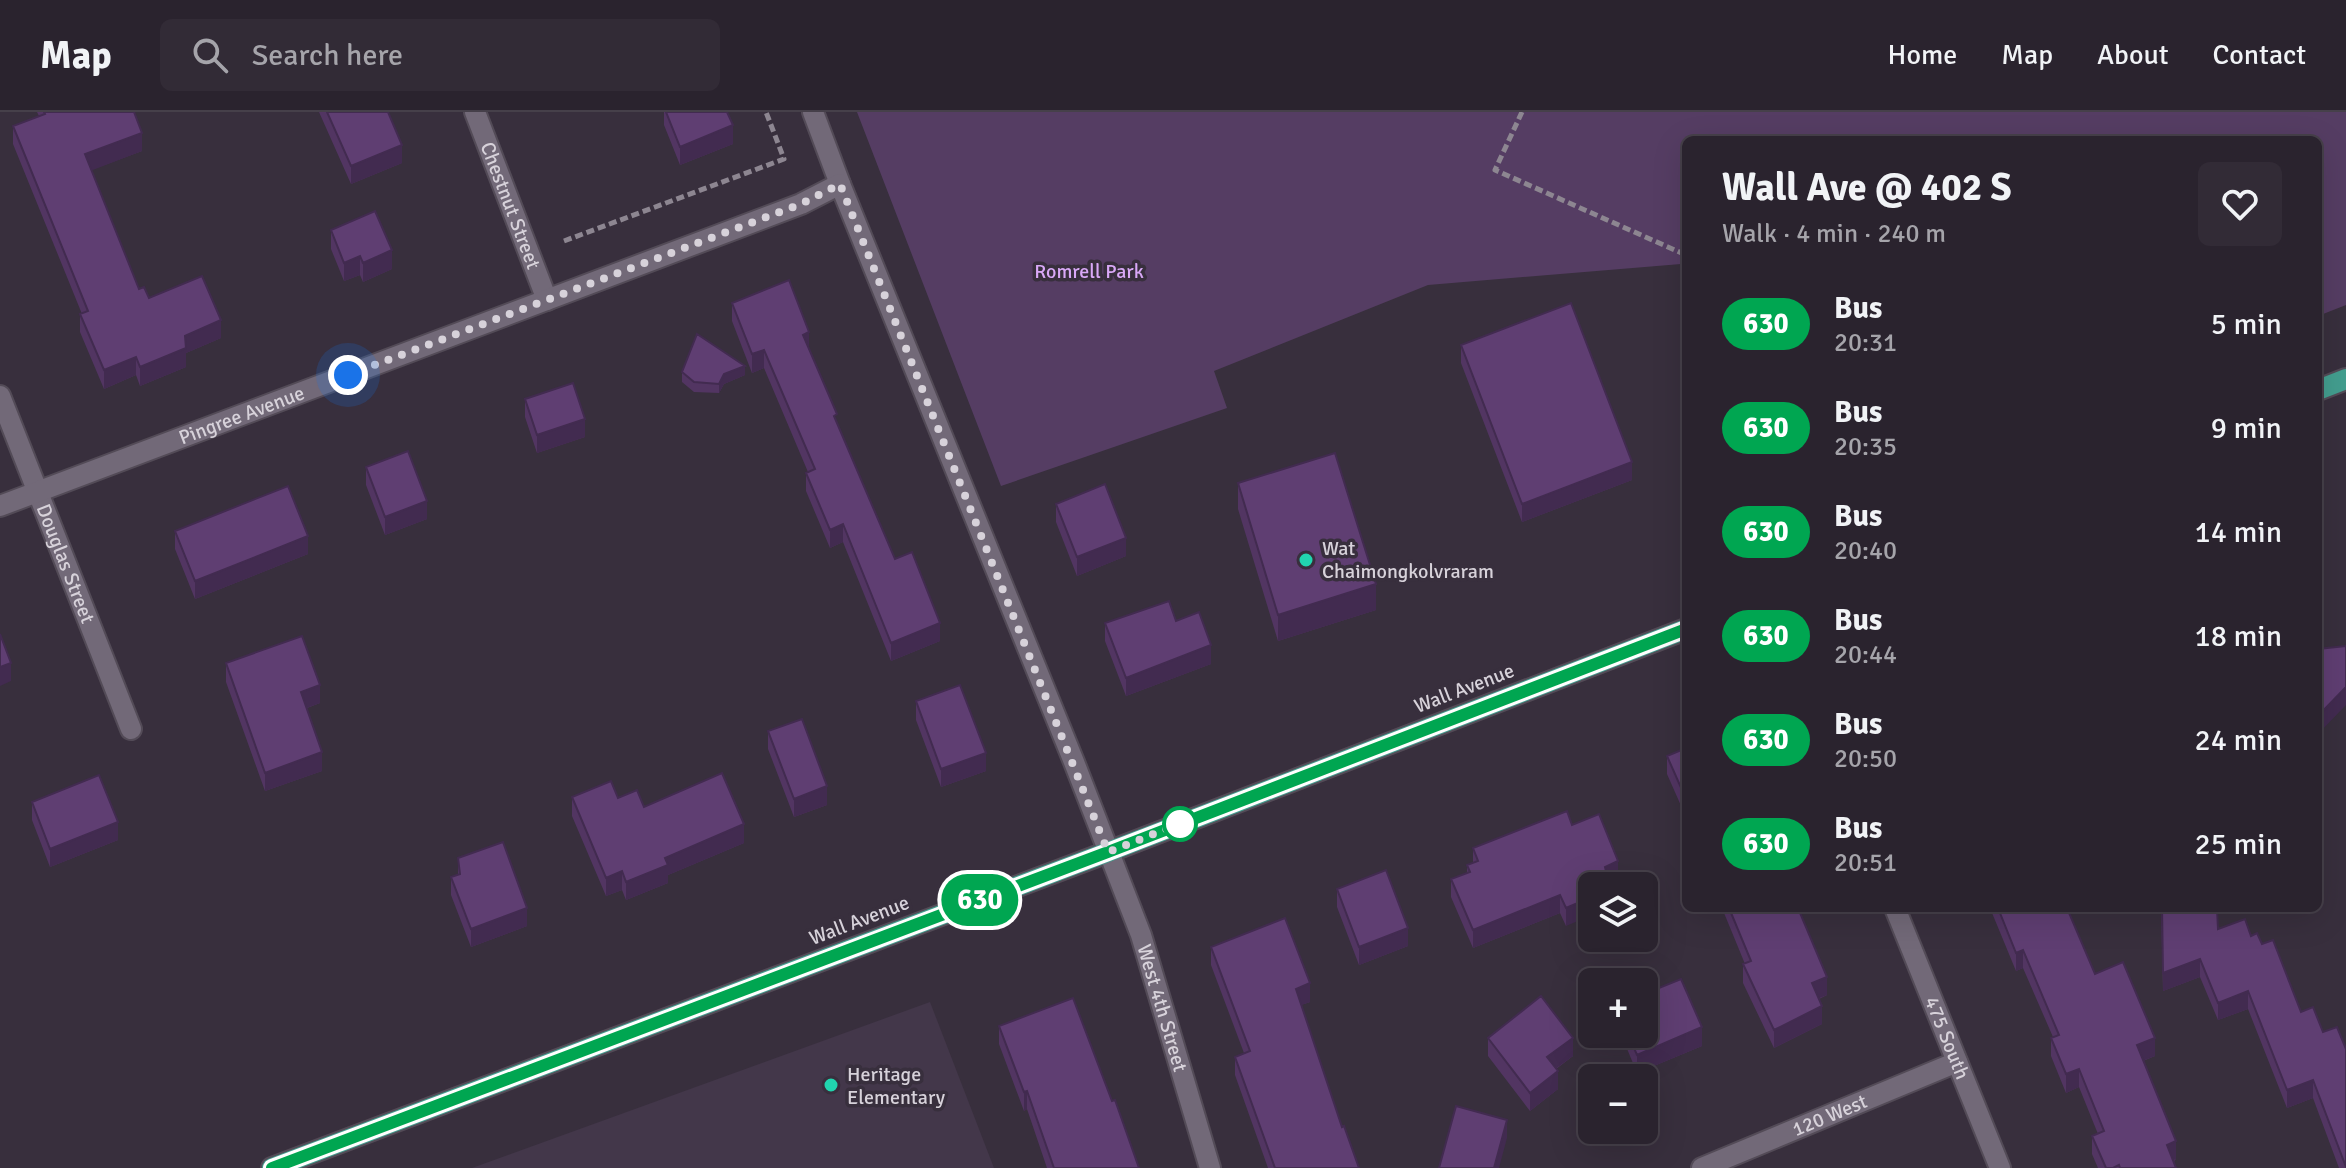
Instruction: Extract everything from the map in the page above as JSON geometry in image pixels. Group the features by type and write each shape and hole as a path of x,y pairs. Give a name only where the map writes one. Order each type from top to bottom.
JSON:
{"main road":[{"path":"2322,388 2346,379"},
{"name":"Wall Avenue","path":"272,1168 1108,852 1682,631"}],"street":[{"name":"Chestnut Street","path":"475,112 547,300"},
{"name":"West 4th Street","path":"813,112 1146,953 1210,1168"},
{"name":"Pingree Avenue","path":"0,506 801,204 840,184"},
{"name":"Douglas Street","path":"0,396 131,729"},
{"name":"475 South","path":"1897,912 2000,1168"},
{"name":"120 West","path":"1702,1168 1957,1062"}],"path":[{"path":"564,241 784,159 766,112"},
{"path":"1522,112 1495,170 1682,253"}],"shaded area":[{"name":"Heritage Elementary","path":"930,1002 994,1168 472,1168"}],"green space":[{"name":"Romrell Park","path":"857,112 2346,112 2346,305 2322,314 2322,136 1682,136 1682,267 1681,264 1428,285 1214,371 1227,408 1001,486"}],"building":[{"path":"44,112 134,112 142,133 85,154 139,289 144,287 149,298 202,276 221,320 185,336 186,348 140,367 136,357 104,370 80,314 88,311 13,126"},
{"path":"327,112 388,112 402,145 351,166"},
{"path":"666,112 727,112 733,125 680,147"},
{"path":"375,211 392,250 363,263 360,256 344,263 331,230"},
{"path":"789,280 809,332 803,335 895,559 912,552 940,623 891,643 843,524 830,530 806,473 815,469 764,350 752,354 732,303"},
{"path":"1571,303 1632,462 1522,504 1461,345"},
{"path":"697,334 745,366 724,374 719,384 694,382 682,372"},
{"path":"573,383 585,419 537,435 525,399"},
{"path":"408,451 427,501 385,517 366,467"},
{"name":"Wat Chaimongkolvraram","path":"1335,453 1376,584 1278,615 1238,483"},
{"path":"1105,484 1126,538 1077,557 1056,504"},
{"path":"288,486 308,536 195,581 175,531"},
{"path":"1169,601 1176,621 1199,612 1211,645 1126,678 1105,623"},
{"path":"0,634 11,663 0,667"},
{"path":"302,636 320,685 301,692 322,752 265,773 226,663"},
{"path":"2346,646 2346,687 2322,712 2322,649"},
{"path":"960,685 986,753 941,769 916,701"},
{"path":"802,719 827,786 794,799 768,731"},
{"path":"1682,750 1682,790 1667,756"},
{"path":"722,773 744,824 665,858 668,865 626,882 622,871 606,878 572,797 611,781 618,798 637,790 644,807"},
{"path":"99,775 118,822 50,849 32,802"},
{"path":"1567,811 1572,825 1599,814 1618,861 1605,867 1604,872 1578,872 1578,903 1566,908 1560,895 1473,930 1451,879 1470,872 1467,865 1478,861 1473,848"},
{"path":"503,842 527,908 471,929 451,877 460,874 458,858"},
{"path":"1386,870 1408,928 1359,947 1337,889"},
{"path":"1731,912 1800,912 1827,977 1812,983 1822,1006 1774,1030 1743,964 1751,961"},
{"path":"2000,912 2069,912 2095,974 2123,962 2155,1038 2137,1045 2176,1141 2167,1145 2176,1168 2120,1168 2119,1165 2106,1168 2092,1136 2104,1131 2079,1069 2066,1074 2051,1038 2059,1035 2023,950 2016,953"},
{"path":"2162,912 2217,912 2218,929 2245,919 2251,936 2257,933 2262,944 2273,940 2301,1012 2313,1007 2323,1032 2337,1027 2346,1049 2346,1167 2313,1080 2287,1090 2248,991 2218,1003 2200,959 2163,973"},
{"path":"1285,918 1310,983 1296,989 1342,1127 1359,1168 1275,1168 1235,1057 1250,1051 1211,947"},
{"path":"1681,979 1702,1027 1658,1046 1658,988"},
{"path":"1541,996 1573,1038 1547,1057 1558,1071 1530,1093 1488,1038"},
{"path":"1073,998 1139,1168 1054,1168 1027,1091 1024,1092 999,1026"},
{"path":"1634,1048 1653,1048 1637,1055"},
{"path":"1456,1106 1507,1120 1494,1168 1439,1168"}],"bus line":[{"name":"630","path":"272,1168 1108,852 1682,631"}],"place":[{"name":"Wat Chaimongkolvraram","path":"1306,560"},
{"name":"Heritage Elementary","path":"831,1085"}],"route":[{"path":"348,375 801,204 840,184 1108,852 1192,819 1180,824"}]}
